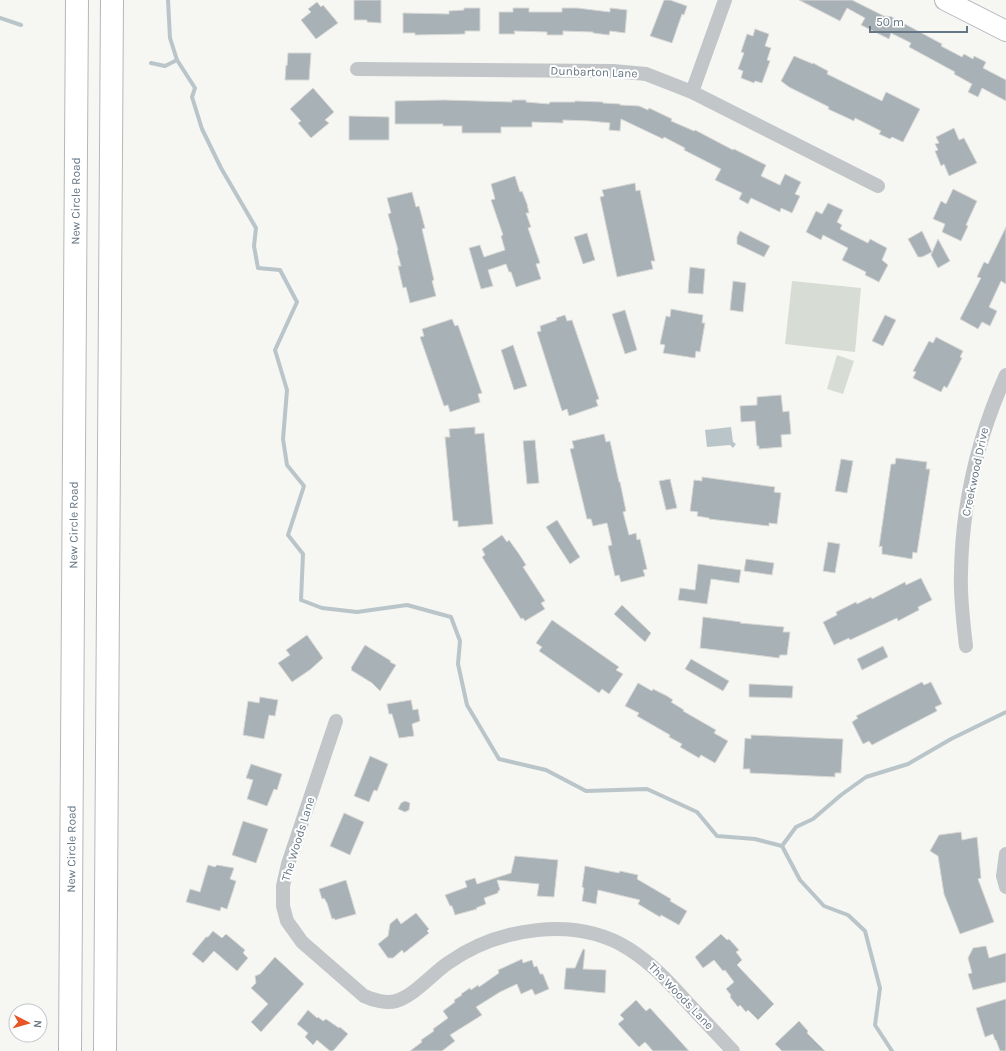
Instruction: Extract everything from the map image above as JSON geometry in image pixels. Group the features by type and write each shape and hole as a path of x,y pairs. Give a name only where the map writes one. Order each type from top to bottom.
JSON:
{"highway":[{"name":"New Circle Road","path":"70,1051 77,0"},
{"path":"105,1051 112,0"}],"street":[{"path":"692,92 725,0"},
{"path":"945,0 1006,30"},
{"name":"Dunbarton Lane","path":"357,69 613,71 646,74 692,92 878,186"},
{"name":"Creekwood Drive","path":"966,646 962,608 961,573 963,532 969,490 986,424 1006,375"},
{"name":"The Woods Lane","path":"336,722 288,864 283,886 283,906 287,921 302,942 364,996 370,999 386,1002 396,1001 413,991 435,973 463,954 506,936 546,930 584,932 628,948 646,960 664,977 733,1051"},
{"path":"1006,854 1003,876 1006,887"}],"shaded area":[{"path":"792,281 861,288 855,352 785,344"},
{"path":"837,355 854,361 843,394 827,389"},
{"path":"731,427 733,442 736,444 733,448 730,445 707,447 705,430"}],"building":[{"path":"354,0 381,0 381,23 367,22 367,20 354,20"},
{"path":"664,0 670,0 687,6 684,15 682,14 672,43 650,36"},
{"path":"799,0 852,0 886,17 890,16 942,44 941,46 962,57 964,54 973,59 974,56 986,62 983,68 1006,80 1006,101 982,88 978,97 968,92 972,84 954,74 955,72 909,47 911,43 891,33 889,39 861,25 865,18 847,8 840,21"},
{"path":"317,2 321,7 323,5 338,23 316,39 301,20 311,12 308,9"},
{"path":"464,8 480,8 480,31 465,31 465,34 415,35 415,33 403,33 403,13 449,14 449,11 464,10"},
{"path":"513,8 529,8 529,12 562,12 562,8 577,8 610,12 610,8 627,10 625,33 610,31 609,35 593,32 563,31 563,35 547,35 547,32 514,31 515,34 499,34 499,12 513,12"},
{"path":"755,29 769,34 765,46 771,48 767,60 770,61 762,83 755,81 754,83 741,78 743,71 738,69 744,53 741,52 747,34 753,36"},
{"path":"288,53 311,53 309,80 285,80"},
{"path":"794,56 813,63 828,71 827,74 882,101 886,92 920,109 903,142 892,137 890,139 879,134 881,131 855,118 854,121 828,109 829,107 789,87 781,81"},
{"path":"313,88 334,112 325,120 329,123 311,138 298,123 301,121 290,109"},
{"path":"444,100 512,102 512,100 526,100 526,102 549,104 550,102 575,101 603,102 639,106 648,110 649,108 672,119 671,121 694,131 695,130 766,165 761,176 780,185 785,174 801,182 795,194 800,196 792,213 781,208 780,212 751,198 748,204 739,199 742,193 715,180 721,169 684,150 685,148 664,137 663,139 621,119 620,131 609,130 610,123 563,120 563,123 532,122 532,127 501,127 501,133 462,133 462,126 443,126 443,124 395,124 395,101"},
{"path":"349,116 389,117 389,140 349,140"},
{"path":"954,128 959,140 964,138 977,163 949,176 944,164 941,166 935,151 938,150 935,144 939,143 936,137"},
{"path":"515,176 520,192 522,191 527,204 529,213 526,213 531,227 528,228 540,263 536,264 541,279 516,287 511,272 509,272 506,264 488,270 493,286 481,289 469,248 480,245 484,257 505,250 501,236 503,235 491,200 495,199 491,184"},
{"path":"635,183 636,191 640,190 655,261 651,261 653,269 617,277 600,197 604,196 602,190"},
{"path":"953,189 977,201 966,225 968,226 961,241 942,232 945,224 933,219 941,201 946,204"},
{"path":"412,192 416,207 419,206 425,228 422,229 434,280 432,281 436,296 410,303 406,287 403,288 398,266 401,266 388,214 391,213 387,198"},
{"path":"828,203 843,210 837,222 842,225 840,229 868,243 870,239 887,248 882,260 888,265 879,282 865,275 866,272 842,260 848,248 823,235 821,240 806,232 816,211 822,214"},
{"path":"1006,227 1006,284 1001,281 989,307 997,311 990,326 982,322 978,329 960,319 981,278 977,277 984,262 988,264"},
{"path":"740,231 770,246 764,257 737,244 737,237"},
{"path":"922,231 932,252 922,257 918,257 908,239"},
{"path":"587,233 595,260 583,264 574,237"},
{"path":"938,239 950,261 938,268 931,255"},
{"path":"690,267 705,269 703,294 688,293"},
{"path":"733,281 746,283 743,312 730,310"},
{"path":"671,309 703,315 702,323 705,323 700,352 696,351 695,358 663,353 665,345 660,344 666,316 670,317"},
{"path":"625,310 637,350 625,354 612,314"},
{"path":"565,315 567,321 572,320 599,399 596,400 598,406 569,416 567,409 562,411 537,332 541,331 540,326 557,320 556,318"},
{"path":"885,315 896,320 883,346 872,341"},
{"path":"452,319 455,326 458,325 482,393 478,394 480,402 450,412 448,405 444,406 420,337 424,336 422,329"},
{"path":"936,337 963,351 960,357 962,358 947,388 944,386 941,392 913,378 916,372 913,371 929,341 933,343"},
{"path":"513,345 527,386 514,390 501,350"},
{"path":"781,395 783,412 789,411 791,434 781,435 782,447 759,449 759,446 757,446 755,421 741,422 740,406 757,405 757,397"},
{"path":"475,427 475,434 484,433 493,524 458,527 458,521 453,521 445,437 450,437 449,429"},
{"path":"604,434 606,442 610,441 626,511 623,512 629,535 636,533 637,540 640,539 647,569 643,570 645,576 621,582 619,575 615,576 608,546 612,545 607,523 593,526 591,519 587,519 570,449 574,448 572,441"},
{"path":"535,440 539,483 527,484 523,441"},
{"path":"896,458 927,462 926,469 930,469 917,553 913,552 912,559 882,554 882,546 879,547 891,464 895,464"},
{"path":"841,459 853,461 847,493 835,491"},
{"path":"702,477 775,487 774,492 781,493 777,524 769,523 769,526 709,519 697,516 698,512 690,511 694,480 702,481"},
{"path":"670,479 677,508 666,510 659,481"},
{"path":"557,520 580,557 570,564 546,527"},
{"path":"502,535 507,542 509,540 519,554 526,565 523,567 545,601 541,603 545,609 525,621 523,618 521,619 482,557 485,555 482,549"},
{"path":"828,542 840,544 835,573 823,571"},
{"path":"746,559 774,563 772,575 744,571"},
{"path":"698,564 741,570 739,583 711,579 707,604 678,600 680,588 695,590"},
{"path":"921,578 932,600 918,607 919,610 898,621 897,618 850,640 849,638 834,645 823,622 837,615 836,612 856,602 857,604 871,597 872,599 905,582 906,585"},
{"path":"622,605 651,633 645,642 614,614"},
{"path":"703,617 741,622 740,623 784,627 783,632 790,632 787,655 780,655 779,658 700,648"},
{"path":"552,620 619,667 616,670 623,674 609,694 602,689 599,693 539,651 542,647 536,643"},
{"path":"307,635 323,658 311,669 292,682 278,663 290,655 286,650"},
{"path":"365,645 396,665 380,691 372,683 351,670"},
{"path":"883,646 888,657 862,670 857,659"},
{"path":"691,659 729,681 723,691 685,669"},
{"path":"922,682 924,685 931,682 942,704 935,707 937,711 872,745 869,741 863,744 852,722 858,718 856,716"},
{"path":"638,683 652,691 653,689 667,696 673,700 671,702 684,710 683,711 716,730 714,733 728,741 715,763 701,755 699,758 680,747 682,744 669,737 670,735 637,716 639,713 625,706"},
{"path":"749,684 793,686 792,698 749,697"},
{"path":"260,697 278,700 275,716 269,715 264,739 243,735 248,701 259,703"},
{"path":"411,700 413,710 418,709 420,721 412,724 414,736 399,738 392,714 389,714 387,704"},
{"path":"751,735 843,739 841,773 835,773 835,777 750,773 750,769 743,769 745,738 751,739"},
{"path":"370,756 388,764 377,791 374,790 369,802 354,796"},
{"path":"251,764 282,774 277,790 274,789 267,806 247,799 253,780 246,778"},
{"path":"405,801 410,803 409,810 405,812 398,809 401,803"},
{"path":"344,813 364,822 350,855 330,846"},
{"path":"243,821 268,829 256,863 232,855"},
{"path":"961,832 962,840 977,837 981,878 978,879 994,922 960,934 944,894 938,856 930,851 939,835"},
{"path":"515,856 558,860 554,897 537,896 539,884 497,880 500,890 498,893 484,898 486,904 476,908 477,909 455,915 452,906 450,906 445,895 467,887 465,881 475,878 477,884 511,873"},
{"path":"208,865 234,868 230,879 236,881 227,909 221,907 220,911 186,902 190,889 200,892"},
{"path":"585,866 619,873 620,871 638,875 637,879 671,899 670,901 687,911 679,925 661,915 660,917 638,904 640,900 598,890 596,904 582,901"},
{"path":"346,880 356,914 335,920 334,918 332,919 327,903 324,898 322,899 319,889"},
{"path":"416,913 429,929 427,931 429,933 404,953 402,950 393,958 388,958 378,944 388,936 390,924 397,918 401,924"},
{"path":"213,931 222,938 226,934 245,950 243,953 248,958 237,971 214,951 203,963 192,954"},
{"path":"721,934 727,940 729,939 739,950 736,952 742,960 737,965 774,1004 758,1020 748,1010 746,1012 740,1005 738,1007 730,997 731,995 726,989 734,982 725,970 723,971 714,960 703,968 695,957"},
{"path":"986,946 989,958 1006,953 1006,982 973,990 968,974 972,973 968,958 973,948"},
{"path":"583,949 585,950 583,969 606,970 605,993 564,989 566,968 575,968"},
{"path":"275,957 304,984 261,1032 251,1022 268,1004 251,988 256,983 255,976 260,974"},
{"path":"522,959 523,963 532,960 534,967 537,966 540,974 543,974 549,989 535,995 532,989 521,994 517,984 500,992 476,1007 482,1015 450,1035 455,1041 442,1051 410,1051 422,1042 421,1040 434,1031 433,1029 448,1018 443,1011 455,1002 454,1000 462,995 461,994 470,988 471,990 478,985 479,987 499,973 498,970"},
{"path":"1006,999 1006,1051 1000,1051 993,1034 985,1037 976,1008"},
{"path":"636,1000 646,1011 650,1008 689,1051 653,1051 645,1042 639,1047 618,1024 624,1019 620,1015"},
{"path":"308,1010 317,1018 318,1017 323,1021 326,1019 339,1028 340,1027 348,1034 333,1051 330,1051 317,1040 313,1045 305,1037 308,1033 297,1024"},
{"path":"799,1021 808,1031 807,1033 825,1051 782,1051 775,1044"}],"waterway":[{"path":"168,0 170,38 177,60"},
{"path":"0,18 21,25"},
{"path":"151,63 165,66 177,60 195,88 192,97 202,129 221,168 256,228 254,246 258,268 280,270 297,302 275,350 287,390 283,439 287,465 304,486 288,535 303,554 301,600 322,608 357,612 407,605 451,617 460,641 458,664 467,705 499,759 546,770 586,791 647,789 697,812 717,836 755,839 782,846 800,880 824,906 848,915 865,931 880,988 875,1025 892,1051"},
{"path":"782,846 796,827 813,819 841,795 866,777 908,764 951,739 1006,712"}]}
